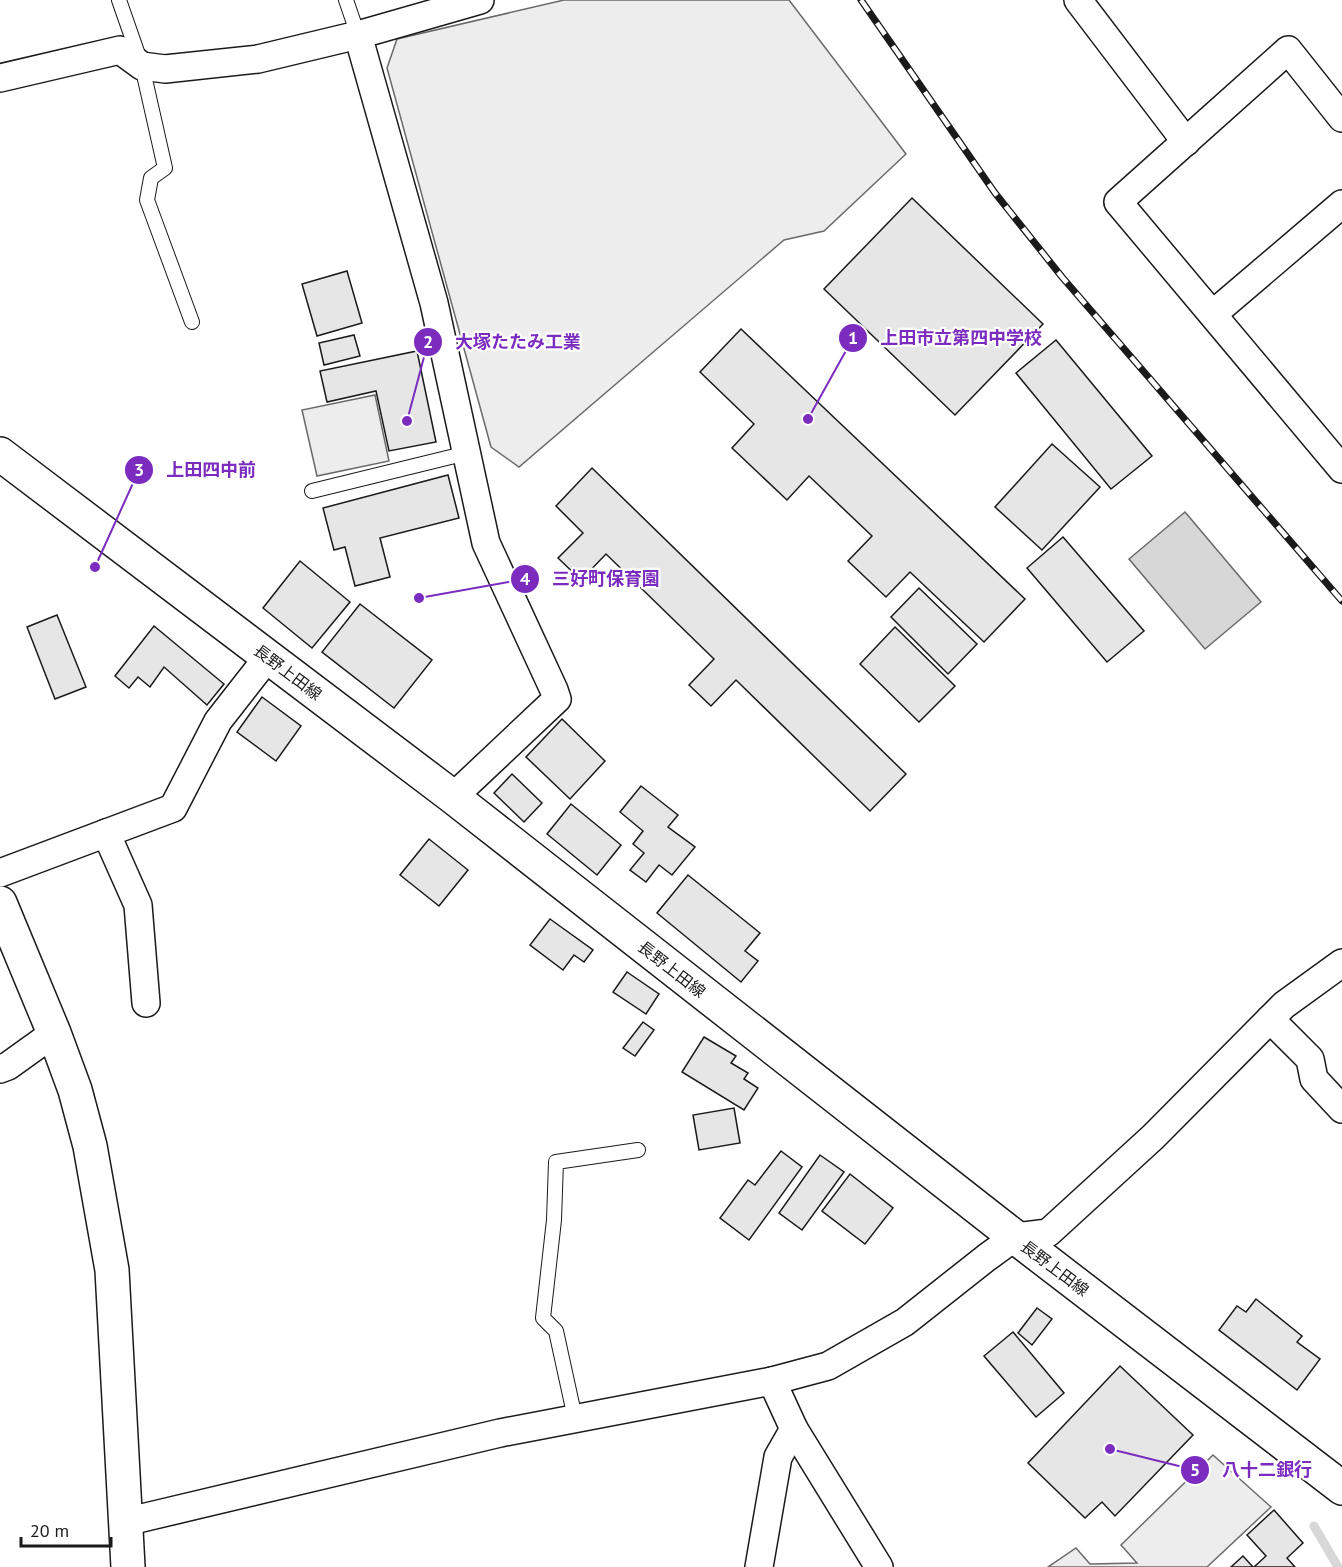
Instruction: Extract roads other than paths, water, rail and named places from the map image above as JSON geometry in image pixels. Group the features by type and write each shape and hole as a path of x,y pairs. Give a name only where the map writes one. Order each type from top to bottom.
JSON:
{"main road":[{"name":"長野上田線","path":"0,454 453,797 1015,1237 1342,1488"},
{"path":"0,903 54,1033 75,1090 90,1146 112,1270 128,1567"}],"street":[{"path":"0,78 120,50 142,66 165,69 258,59 358,35 435,7 480,0"},
{"path":"1078,0 1186,142"},
{"path":"358,35 434,303 486,543 557,699 453,797"},
{"path":"1342,118 1288,50 1118,202 1342,469"},
{"path":"1213,314 1342,204"},
{"path":"0,873 173,808 218,721 268,657"},
{"path":"106,833 138,905 146,1002"},
{"path":"125,1522 500,1432 772,1381 828,1366 905,1322 1015,1237 1048,1233 1153,1137 1284,1005 1342,963"},
{"path":"1270,1019 1310,1059 1314,1079 1342,1109"},
{"path":"0,1069 8,1066 54,1033"},
{"path":"772,1381 794,1429 879,1567"},
{"path":"759,1567 778,1457 794,1429"}],"lane":[{"path":"119,0 142,66 165,168 151,178 147,200 192,322"},
{"path":"346,0 358,35"},
{"path":"312,490 467,453"},
{"path":"575,1418 556,1331 543,1318 554,1220 556,1162 638,1150"}],"waterway":[{"path":"1314,1526 1338,1567"}],"railway":[{"path":"861,0 995,193 1062,277 1342,601"}],"place":[{"name":"上田市立第四中学校","path":"808,419"},
{"name":"大塚たたみ工業","path":"407,421"},
{"name":"上田四中前","path":"95,567"},
{"name":"三好町保育園","path":"419,598"},
{"name":"八十二銀行","path":"1110,1449"}]}
